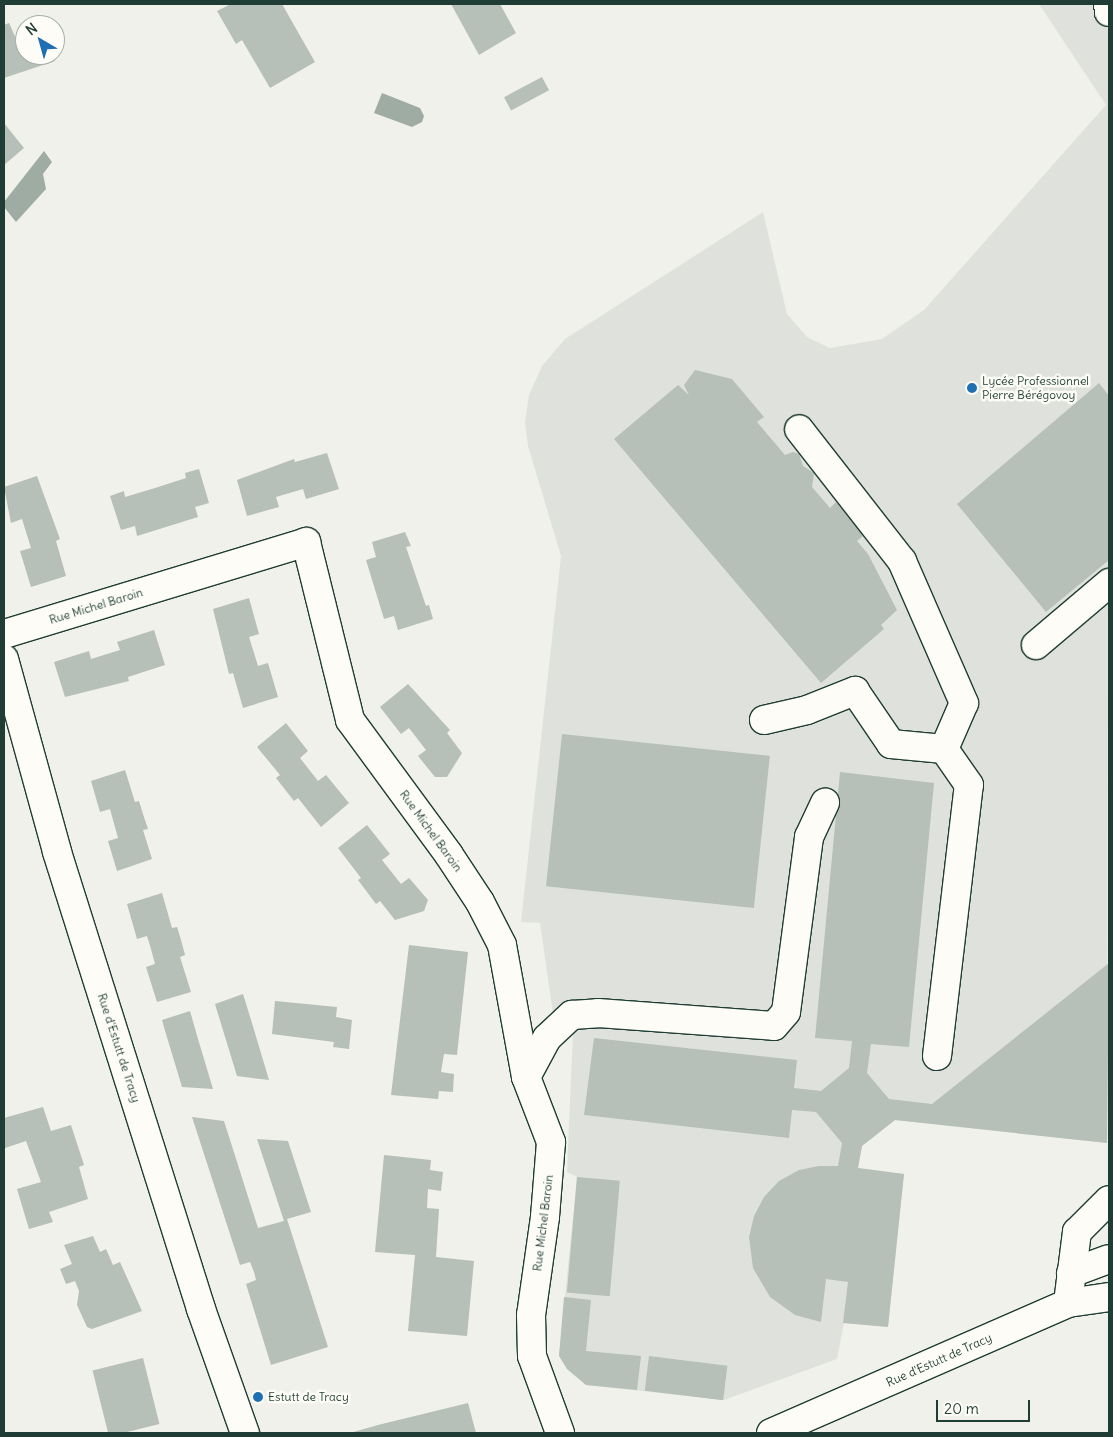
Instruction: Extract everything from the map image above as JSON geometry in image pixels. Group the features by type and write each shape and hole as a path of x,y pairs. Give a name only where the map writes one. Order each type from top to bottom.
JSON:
{"street":[{"path":"1108,4 1109,12"},
{"path":"799,429 902,560 964,703 944,749"},
{"name":"Rue Michel Baroin","path":"4,634 306,542 350,720 449,855 480,902 502,945 526,1077 551,1142 545,1217 531,1315 532,1356 560,1433"},
{"path":"1036,645 1109,584"},
{"name":"Rue d'Estutt de Tracy","path":"4,659 56,852 201,1309 246,1433"},
{"path":"764,720 807,710 855,691 891,744 944,749 969,785 937,1056"},
{"path":"526,1077 547,1038 572,1014 598,1013 774,1026 786,1012 809,837 825,802"},
{"path":"1068,1302 1077,1232 1109,1200"},
{"path":"1072,1273 1109,1259"},
{"name":"Rue d'Estutt de Tracy","path":"771,1433 1068,1302 1109,1297"}],"shaded area":[{"path":"1039,4 1109,4 1107,1143 895,1120 862,1146 858,1168 904,1174 888,1327 844,1323 837,1359 724,1400 586,1385 567,1369 559,1356 577,1177 567,1172 573,1032 554,1021 540,923 521,922 561,556 528,446 525,422 529,395 542,366 565,339 763,212 787,314 807,337 830,348 882,339 924,310 1106,105"},
{"path":"382,93 420,108 424,116 422,122 412,127 374,113"},
{"path":"44,151 52,162 43,174 46,189 16,222 4,207 4,202"}],"building":[{"path":"231,4 282,4 315,62 270,88 242,40 236,44 217,11"},
{"path":"451,4 500,4 516,33 479,55"},
{"path":"9,23 15,36 15,65 43,65 4,78 4,25"},
{"path":"542,77 549,90 511,110 504,97"},
{"path":"4,123 24,148 4,165"},
{"path":"695,370 732,379 764,417 757,422 785,455 793,452 799,454 803,466 814,473 812,487 830,508 836,502 864,535 857,541 868,554 897,610 881,625 884,629 821,683 614,439 678,385 689,395 684,385"},
{"path":"1099,383 1109,396 1109,560 1046,612 957,504"},
{"path":"327,453 339,489 306,499 303,489 276,497 279,507 247,516 237,480 294,459 295,462"},
{"path":"199,469 209,503 195,507 198,517 137,536 135,526 121,530 110,496 124,491 125,497 155,488 186,478 185,473"},
{"path":"37,476 60,539 56,541 66,576 31,587 20,551 31,548 22,519 11,523 4,487"},
{"path":"405,532 411,546 406,547 426,606 429,605 433,619 398,630 394,616 384,619 366,560 376,557 372,542"},
{"path":"249,598 259,634 249,637 258,666 268,663 278,697 243,708 233,673 229,674 213,609"},
{"path":"154,630 165,665 128,677 129,681 65,697 54,662 89,651 91,659 120,650 117,642"},
{"path":"408,684 450,730 447,733 462,753 447,777 435,777 418,756 426,750 409,728 401,734 380,707"},
{"path":"286,723 308,751 300,758 318,781 326,775 349,803 321,827 298,798 294,801 276,778 280,775 257,747"},
{"path":"562,734 770,756 754,908 546,886"},
{"path":"125,770 135,802 139,801 148,829 143,830 152,859 117,871 108,841 118,838 110,809 100,812 91,781"},
{"path":"840,772 934,783 909,1047 871,1044 867,1073 889,1099 932,1104 1109,963 1107,1143 895,1120 862,1146 858,1168 904,1174 888,1327 843,1323 848,1282 826,1279 821,1322 795,1315 770,1297 753,1268 749,1237 754,1216 764,1197 779,1181 799,1170 819,1166 838,1166 842,1143 816,1112 792,1110 789,1138 584,1115 594,1038 797,1060 794,1088 821,1091 849,1068 852,1041 815,1038"},
{"path":"367,825 390,854 382,860 401,884 409,878 428,900 424,911 395,920 380,901 376,904 358,880 361,878 338,848"},
{"path":"162,893 172,928 177,927 181,940 185,955 180,957 191,992 157,1002 146,967 155,964 151,949 147,936 137,939 127,904"},
{"path":"409,945 468,952 457,1055 444,1054 441,1072 454,1074 453,1092 439,1091 438,1099 391,1095"},
{"path":"243,994 269,1080 237,1076 215,1004"},
{"path":"275,1001 337,1007 336,1017 352,1020 349,1049 333,1047 334,1042 272,1034"},
{"path":"190,1011 213,1089 182,1087 166,1034 162,1020"},
{"path":"43,1107 51,1131 71,1125 84,1165 79,1167 88,1199 49,1212 53,1222 29,1229 17,1189 41,1182 26,1141 5,1148 4,1118"},
{"path":"192,1117 224,1121 258,1228 284,1221 257,1139 288,1141 311,1212 287,1219 328,1347 271,1365 246,1284 256,1280 254,1272 250,1262 240,1265"},
{"path":"384,1155 431,1160 430,1170 443,1172 441,1191 428,1189 427,1208 439,1209 436,1257 474,1261 467,1336 408,1331 415,1255 375,1252"},
{"path":"577,1177 620,1181 610,1296 567,1293"},
{"path":"93,1236 100,1252 106,1249 113,1265 120,1262 142,1311 92,1329 87,1327 77,1305 79,1291 75,1281 66,1284 60,1269 72,1264 64,1245"},
{"path":"564,1297 591,1300 586,1351 641,1356 637,1390 586,1385 567,1369 559,1356"},
{"path":"649,1356 727,1366 723,1400 645,1391"},
{"path":"143,1358 159,1424 123,1433 108,1433 93,1371"},
{"path":"468,1403 476,1433 350,1433 378,1425"}],"place":[{"name":"Lycée Professionnel Pierre Bérégovoy","path":"972,388"},
{"name":"Estutt de Tracy","path":"258,1397"}]}
